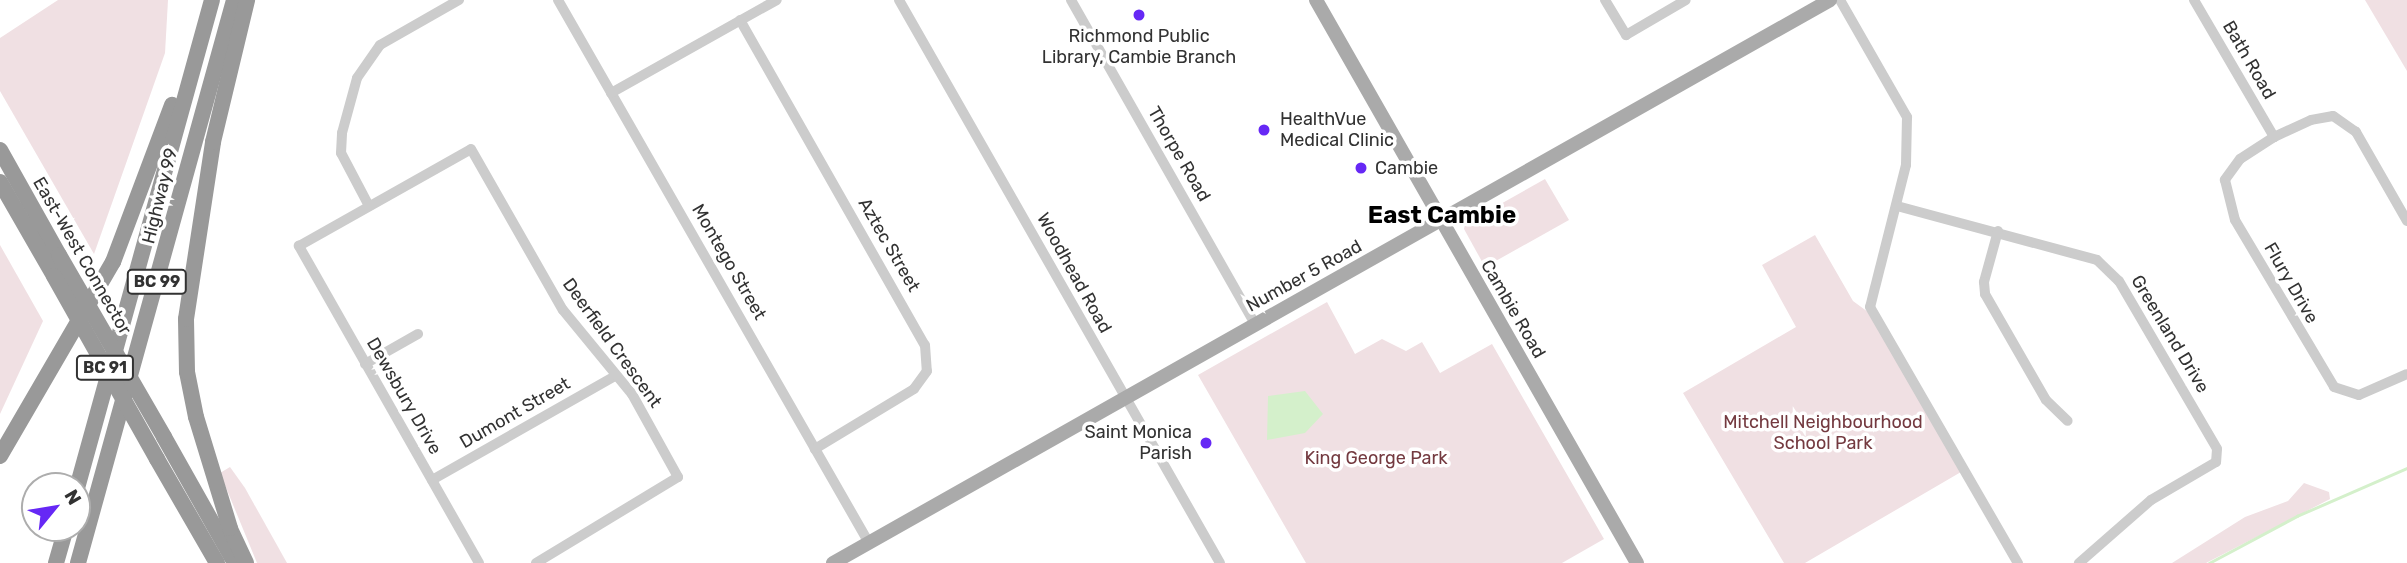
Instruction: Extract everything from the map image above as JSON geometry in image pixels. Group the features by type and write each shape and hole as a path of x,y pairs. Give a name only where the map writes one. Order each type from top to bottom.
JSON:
{"highway":[{"path":"0,456 129,227 210,0"},
{"name":"Highway 99","path":"81,472 210,0"},
{"name":"Highway 99","path":"78,563 113,449 234,0"},
{"path":"246,563 230,528 196,417 187,372 186,319 213,142 247,0"},
{"name":"East-West Connector","path":"0,150 235,563"},
{"name":"East-West Connector","path":"0,182 217,563"},
{"path":"88,563 113,449"},
{"path":"173,487 208,563"},
{"path":"56,563 62,542"}],"main road":[{"name":"Cambie Road","path":"1316,0 1637,563"},
{"name":"Number 5 Road","path":"832,563 1441,222 1830,0"}],"street":[{"path":"432,0 438,11"},
{"path":"369,206 341,153 342,133 357,78 380,45 459,0"},
{"name":"Montego Street","path":"558,0 869,542"},
{"path":"611,93 777,0"},
{"name":"Woodhead Road","path":"899,0 1220,563"},
{"name":"Thorpe Road","path":"1071,0 1256,325"},
{"path":"1605,0 1626,35 1686,0"},
{"path":"1840,0 1907,117 1906,165 1870,307 2018,563"},
{"name":"Bath Road","path":"2194,0 2274,137"},
{"name":"Aztec Street","path":"740,20 925,345 927,372 914,388 816,449"},
{"name":"Flury Drive","path":"2407,221 2356,132 2343,120 2333,116 2311,120 2274,137 2240,159 2225,180 2235,220 2334,387 2359,395 2407,374"},
{"name":"Deerfield Crescent","path":"299,246 471,149 563,310 632,394 678,477 536,563"},
{"name":"Greenland Drive","path":"1897,206 2074,251 2097,260 2119,281 2220,456 2151,500 2079,563"},
{"path":"1998,231 1984,282 1985,294 2046,400 2067,421"},
{"path":"2074,251 2078,238"},
{"name":"Dewsbury Drive","path":"299,246 479,563"},
{"path":"365,364 418,334"},
{"name":"Dumont Street","path":"432,480 615,376"}],"green space":[{"path":"58,0 168,0 165,53 94,254 0,91 0,38"},
{"path":"2365,0 2407,0 2407,71"},
{"path":"1545,179 1569,220 1485,267 1464,229 1465,224"},
{"name":"Mitchell Neighbourhood School Park","path":"1815,235 1853,301 1868,312 1961,472 1805,563 1784,563 1683,393 1796,327 1762,265"},
{"path":"0,245 43,321 0,414"},
{"name":"King George Park","path":"1327,302 1355,354 1382,339 1406,351 1422,342 1440,373 1492,344 1604,539 1562,563 1306,563 1198,375"},
{"path":"230,467 245,488 287,563 257,563 220,473"},
{"path":"2304,483 2329,492 2330,499 2206,563 2172,563 2245,517 2288,501"}],"shaded area":[{"path":"1305,391 1323,414 1305,433 1267,440 1268,396"}],"waterway":[{"path":"2209,563 2297,516 2407,468"}],"place":[{"name":"Richmond Public Library, Cambie Branch","path":"1139,15"},
{"name":"HealthVue Medical Clinic","path":"1264,130"},
{"name":"Cambie","path":"1361,168"},
{"name":"Saint Monica Parish","path":"1206,443"}],"district":[{"name":"East Cambie","path":"1442,216"}]}
